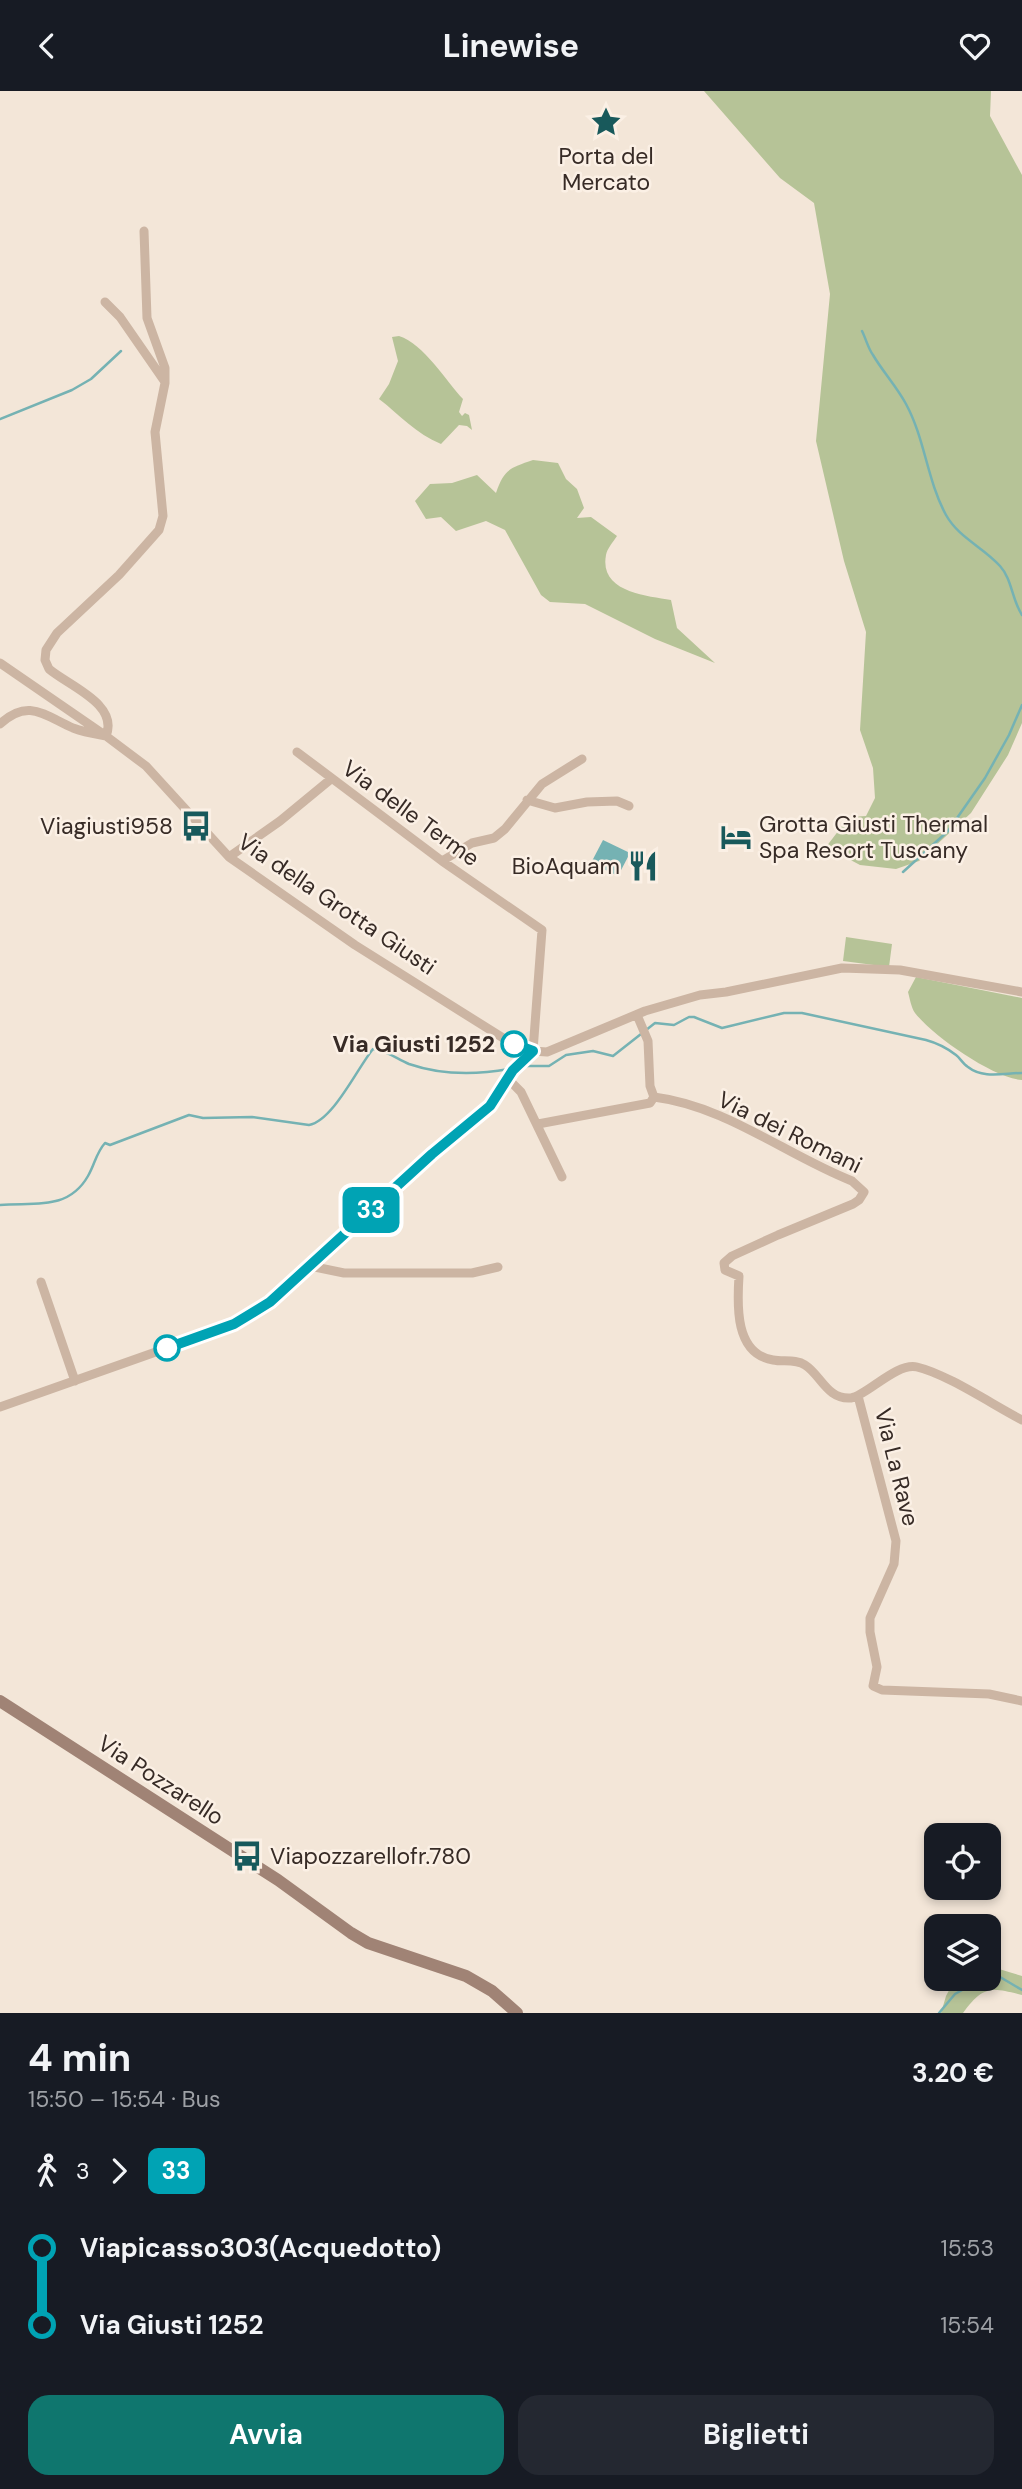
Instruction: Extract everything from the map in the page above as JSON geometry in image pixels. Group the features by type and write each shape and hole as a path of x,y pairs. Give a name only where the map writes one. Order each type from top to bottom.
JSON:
{"street":[{"path":"0,724 14,714 35,710 75,729 106,736 109,725 106,714 95,702 49,669 45,660 46,650 57,633 98,597 159,530 163,516 155,432 165,383 165,368 147,318 144,231"},
{"path":"105,302 126,325 165,383"},
{"name":"Via della Grotta Giusti","path":"0,663 106,736 157,778 229,857 355,945 511,1043 533,1051"},
{"name":"Via delle Terme","path":"297,752 443,861 542,930 533,1051"},
{"path":"443,861 472,843 494,838 505,829 542,784 582,759"},
{"path":"229,857 280,821 331,779"},
{"path":"527,800 555,808 587,802 617,801 629,806"},
{"path":"0,1408 234,1324 270,1302 432,1154 490,1106 511,1075 533,1051 547,1052 654,1008 700,995 842,968 900,970 1022,992"},
{"path":"538,1124 650,1103 654,1097 650,1086 648,1041 637,1015"},
{"path":"511,1075 522,1092 562,1177"},
{"name":"Via dei Romani","path":"654,1097 669,1098 728,1119 862,1188 863,1196 853,1204 732,1256 726,1260 724,1266 729,1273 739,1276 742,1336 757,1355 776,1361 802,1363 834,1394 848,1398 858,1396"},
{"path":"310,1266 344,1273 472,1273 498,1267"},
{"path":"41,1282 75,1381"},
{"path":"858,1396 896,1372 914,1366 939,1375 1022,1420"},
{"name":"Via La Rave","path":"858,1396 896,1541 894,1564 870,1618 877,1667 873,1686 882,1690 989,1694 1022,1701"},
{"name":"Via Pozzarello","path":"0,1702 278,1880 351,1933 369,1943 466,1976 492,1990 517,2013"}],"green space":[{"path":"704,91 991,91 990,116 1022,175 1022,723 1008,755 971,813 919,861 896,869 860,865 826,847 849,817 866,816 875,798 873,768 860,730 866,632 844,561 816,441 830,294 814,203 780,178"},
{"path":"399,336 426,355 463,399 459,412 462,416 465,413 469,415 472,430 459,425 441,444 416,430 379,399 389,384 398,361 392,337"},
{"path":"533,460 558,463 566,479 577,489 584,508 577,518 591,517 617,536 606,555 606,567 610,577 626,590 671,600 677,628 715,663 655,639 585,604 550,602 541,595 505,530 486,521 456,531 441,517 426,519 415,501 430,484 452,483 477,475 496,493 505,474"},
{"path":"846,937 892,944 889,967 843,961"},
{"path":"916,977 1022,998 1022,1080 980,1064 935,1033 914,1011 908,992"},
{"path":"1001,1970 1022,1976 1022,1995 1002,1991"},
{"path":"949,1991 988,1991 976,1998 963,2013 941,2013"}],"water":[{"path":"603,840 630,853 618,876 591,863"}],"waterway":[{"path":"862,331 871,352 912,417 934,488 946,515 964,536 1004,571 1022,615"},
{"path":"0,419 72,390 91,379 121,351"},
{"path":"903,872 948,831 985,778 1022,705"},
{"path":"522,1066 549,1066 566,1055 593,1051 613,1056 655,1023 674,1025 694,1017 722,1028 784,1013 802,1013 930,1041 949,1050 966,1066 980,1073 1022,1073"},
{"path":"0,1205 49,1203 71,1195 88,1176 105,1143 110,1145 189,1115 203,1118 252,1117 309,1125 318,1121 336,1104 373,1049 409,1064 446,1072 471,1073 509,1069"},
{"path":"1001,1978 1022,1990"},
{"path":"939,2013 960,1991"}],"bus line":[{"name":"33","path":"167,1348 234,1324 270,1302 432,1154 494,1102 513,1070 533,1051 514,1044"}],"place":[{"name":"Porta del Mercato","path":"606,122"},
{"name":"Viagiusti958","path":"196,826"},
{"name":"Grotta Giusti Thermal Spa Resort Tuscany","path":"736,837"},
{"name":"BioAquam","path":"643,866"},
{"name":"Via Giusti 1252","path":"514,1044"},
{"name":"Viapozzarellofr.780","path":"247,1856"}]}
